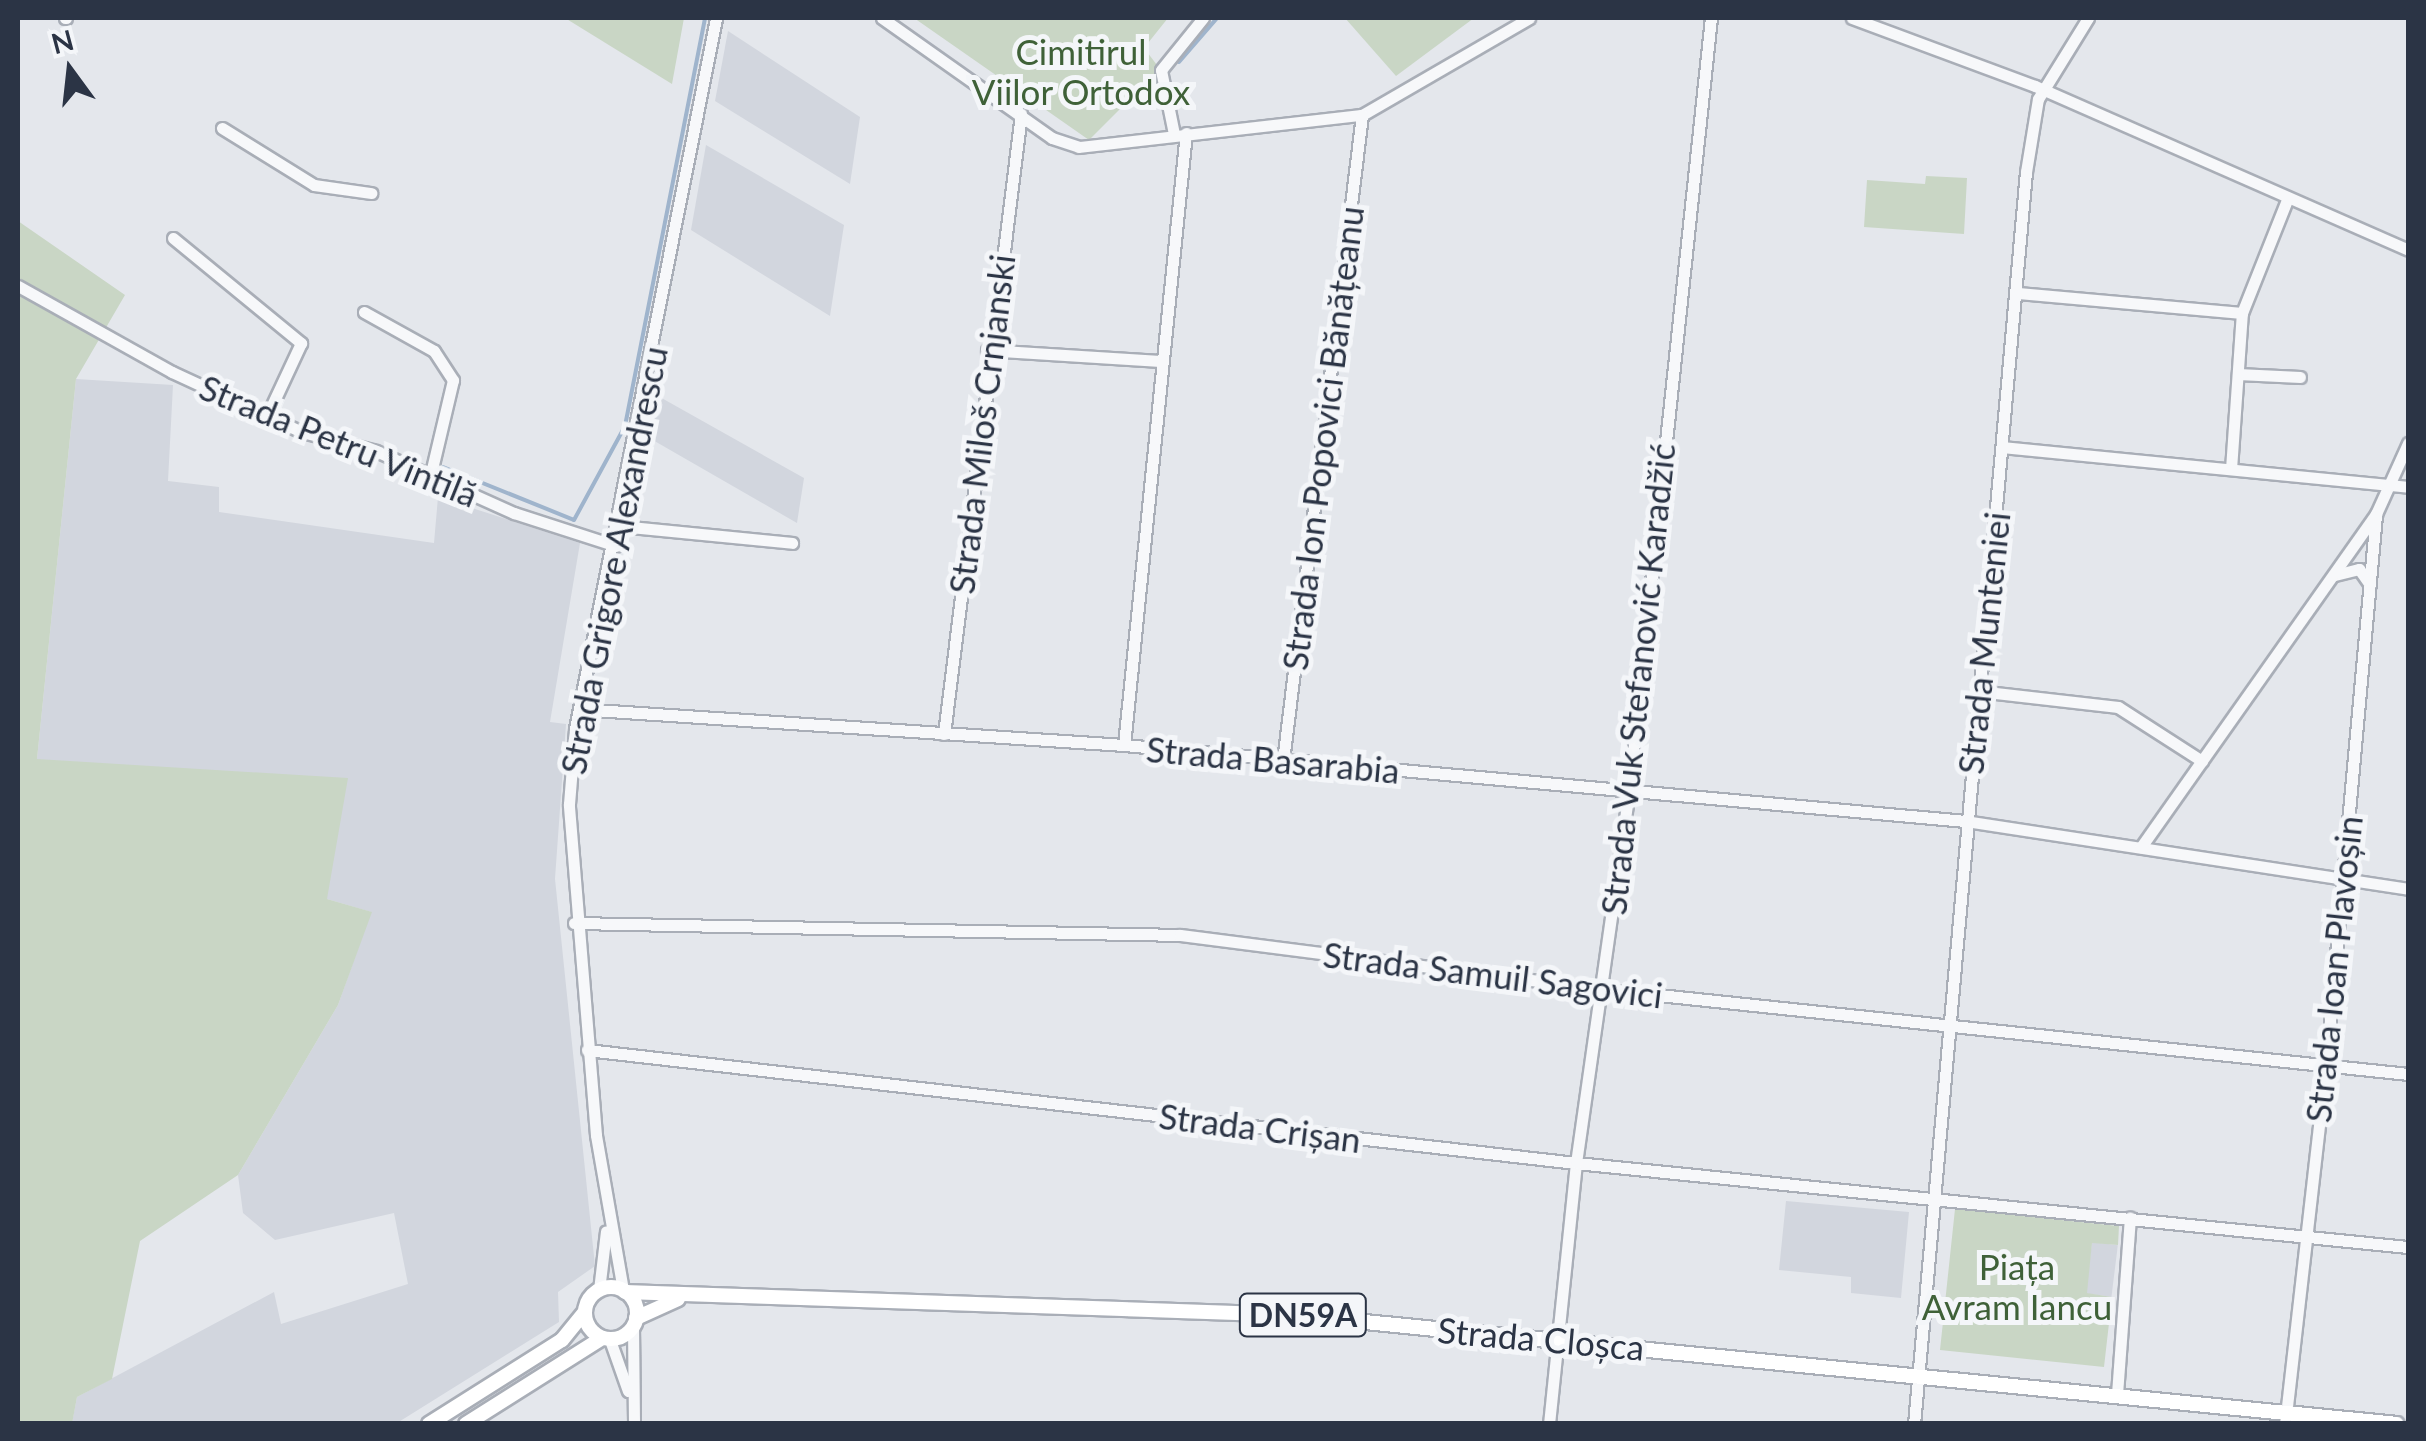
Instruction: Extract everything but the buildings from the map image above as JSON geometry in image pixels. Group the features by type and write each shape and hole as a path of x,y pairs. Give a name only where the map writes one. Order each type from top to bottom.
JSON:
{"main road":[{"name":"DN59A","path":"600,1290 624,1291"},
{"path":"430,1424 562,1340 600,1290"},
{"name":"Strada Cloșca","path":"624,1291 683,1297 1294,1315 2117,1394 2286,1418 2397,1424"},
{"path":"624,1291 635,1323"},
{"name":"Strada Cloșca","path":"635,1323 683,1297"},
{"path":"584,1313 590,1330 606,1339"},
{"name":"DN59A","path":"466,1424 635,1323"}],"street":[{"name":"Strada Grigore Alexandrescu","path":"624,1291 607,1227 586,1050 574,923 569,804 580,708 620,526 716,18"},
{"path":"882,18 1052,138 1079,147 1362,115 1529,18"},
{"path":"1124,746 1164,361 1180,134 1161,70 1202,18"},
{"name":"Strada Vuk Stefanović Karadžić","path":"1549,1424 1576,1163 1629,790 1711,18"},
{"path":"1852,18 2045,92 2408,250"},
{"name":"Strada Munteniei","path":"1934,1198 2026,172 2038,99 2088,18"},
{"name":"Strada Miloš Crnjanski","path":"944,734 988,350 1021,114"},
{"name":"Strada Ion Popovici Bănățeanu","path":"1283,761 1362,115"},
{"path":"222,128 314,184 371,193"},
{"path":"2230,469 2242,313 2287,200"},
{"path":"173,238 301,342 267,416"},
{"name":"Strada Petru Vintilă","path":"18,286 302,432 376,451 430,477 616,546"},
{"path":"2018,293 2242,313"},
{"path":"364,312 434,352 453,380 430,477"},
{"path":"988,350 1164,361"},
{"path":"2238,374 2300,377"},
{"path":"2141,847 2376,514 2408,442"},
{"path":"2002,447 2408,487"},
{"name":"Strada Ioan Plavoșin","path":"2286,1418 2326,1065 2376,514"},
{"path":"620,526 792,543"},
{"path":"2335,575 2359,569 2370,586"},
{"path":"1978,692 2118,707 2202,761"},
{"name":"Strada Basarabia","path":"580,708 1124,746 1965,821 2408,889"},
{"name":"Strada Samuil Sagovici","path":"574,923 1096,929 1602,989 2408,1074"},
{"name":"Strada Crișan","path":"586,1050 1576,1163 1934,1198"},
{"path":"1914,1424 1934,1198 2408,1247"},
{"path":"2117,1394 2130,1218"},
{"name":"Strada Grigore Alexandrescu","path":"600,1290 607,1227"},
{"path":"634,1424 631,1400 635,1323"},
{"path":"606,1339 631,1400"}],"shaded area":[{"path":"728,31 860,117 850,184 715,101"},
{"path":"706,145 844,225 830,316 691,230"},
{"path":"76,379 173,385 168,481 219,487 219,512 434,543 438,497 580,543 550,722 566,724 555,879 595,1266 558,1292 559,1322 397,1423 72,1423 77,1397 274,1292 281,1324 408,1284 394,1213 275,1240 243,1213 238,1175 338,1005 371,912 327,899 37,759"},
{"path":"658,396 804,478 797,523 651,439"},
{"path":"1786,1201 1909,1212 1901,1298 1851,1293 1851,1277 1779,1270"},
{"path":"2092,1242 2118,1245 2111,1297 2086,1294"}],"green space":[{"path":"565,18 684,18 672,84"},
{"name":"Cimitirul Viilor Ortodox","path":"914,18 1168,18 1144,48 1160,69 1089,140"},
{"path":"1345,18 1474,18 1396,76"},
{"path":"1926,176 1967,178 1964,234 1864,227 1867,180 1925,184"},
{"path":"18,221 125,295 76,379 37,759 348,778 327,899 372,912 338,1005 238,1175 140,1241 112,1379 77,1397 72,1424 18,1423"},
{"name":"Piața Avram Iancu","path":"1955,1209 2119,1226 2118,1245 2092,1243 2087,1293 2112,1297 2104,1367 1940,1350"}],"waterway":[{"path":"443,467 574,520 625,426 705,18"},
{"path":"1179,62 1217,18"}]}
